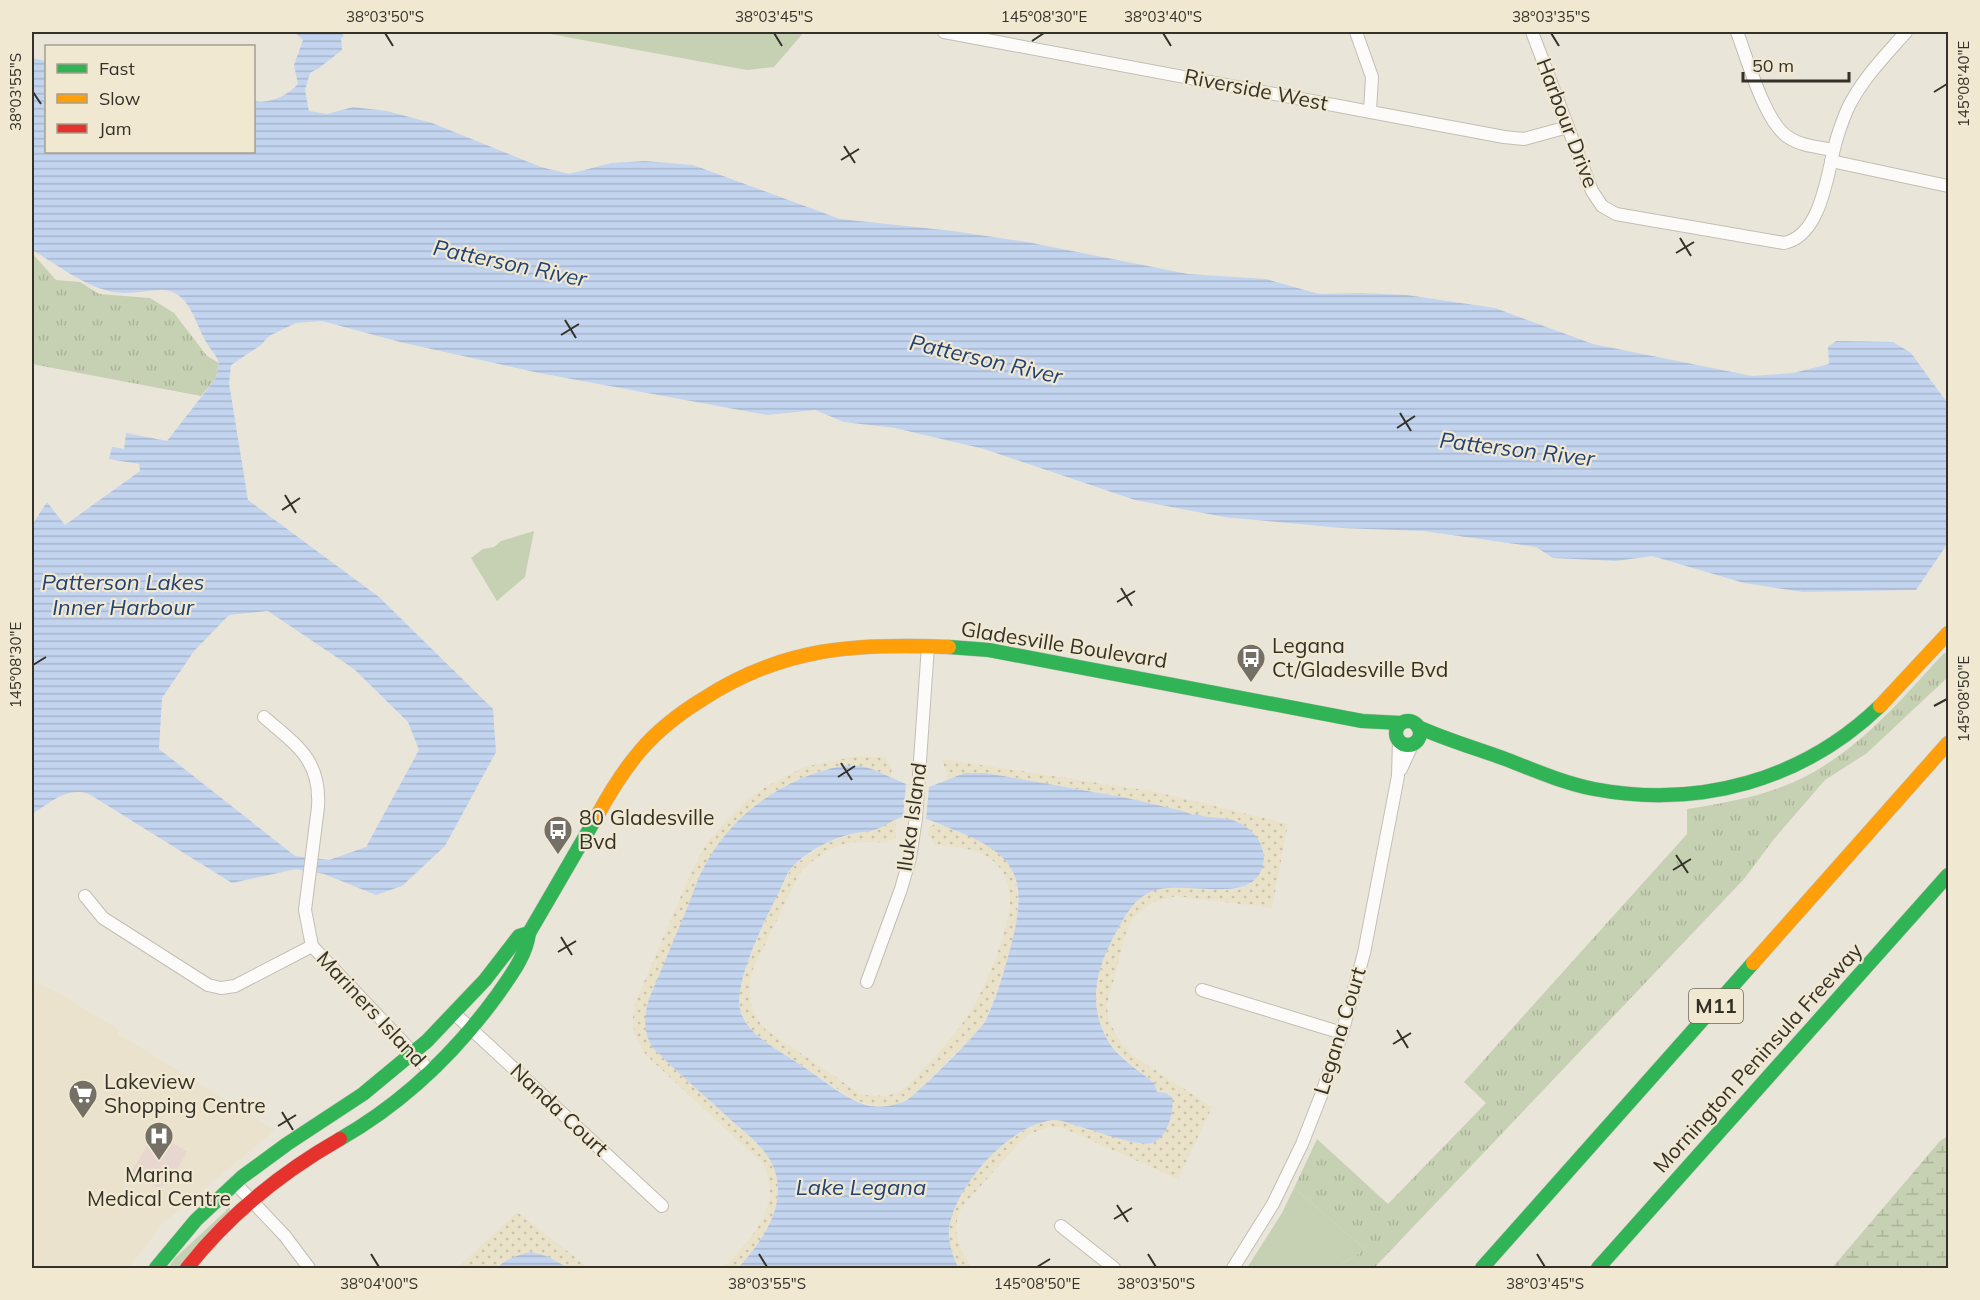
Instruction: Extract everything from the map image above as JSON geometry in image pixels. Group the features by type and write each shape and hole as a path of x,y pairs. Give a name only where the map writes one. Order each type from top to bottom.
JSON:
{"main road":[{"name":"Gladesville Boulevard","path":"1418,727 1452,742 1574,784 1613,793 1672,797 1735,788 1792,769 1853,730 1912,673 1948,633"},
{"name":"Gladesville Boulevard","path":"187,1269 226,1224 252,1201 306,1159 373,1119 430,1072 472,1028 511,974 529,945 529,933 601,807 628,766 677,716 708,693 767,664 805,652 836,647 928,646 989,650 1362,721 1401,723"},
{"name":"Gladesville Boulevard","path":"1362,721 1375,729 1406,741 1452,742"},
{"path":"1408,721 1418,727 1419,734 1406,741 1396,730 1401,723 1408,721"},
{"name":"M11","path":"1483,1268 1948,743"},
{"name":"Mornington Peninsula Freeway","path":"1598,1269 1948,875"},
{"name":"Gladesville Boulevard","path":"156,1269 194,1221 235,1184 274,1152 364,1093 412,1053 455,1014 487,978 519,936 529,933"}],"street":[{"name":"Riverside West","path":"944,32 1512,138 1524,139 1568,127"},
{"path":"1356,32 1372,77 1370,111"},
{"name":"Harbour Drive","path":"1532,32 1595,198 1606,210 1616,214 1780,243 1789,242 1798,237 1812,220 1822,199 1839,129 1853,99 1872,71 1906,32"},
{"path":"1737,32 1764,104 1785,136 1832,156 1948,186"},
{"name":"Iluka Island","path":"867,982 910,858 916,818 928,646"},
{"name":"Mariners Island","path":"264,717 300,750 316,774 319,798 305,910 312,946 430,1072"},
{"name":"Legana Court","path":"1233,1269 1273,1204 1302,1144 1342,1033 1364,953 1406,741"},
{"path":"85,896 103,918 216,988 235,986 312,946"},
{"path":"1202,990 1342,1033"},
{"name":"Nanda Court","path":"455,1014 662,1206"},
{"path":"235,1184 295,1247 309,1269"},
{"path":"1061,1226 1114,1269"}],"shaded area":[{"path":"32,982 52,989 119,1030 118,1034 275,1130 162,1224 129,1268 32,1268"},
{"name":"Marina Medical Centre","path":"155,1132 187,1152 167,1185 157,1187 132,1171"}],"green space":[{"path":"539,32 804,32 774,67 747,70"},
{"path":"32,253 56,280 80,282 99,294 150,298 174,313 207,356 219,363 216,378 201,396 32,364"},
{"path":"534,531 525,577 497,601 471,558 483,549 494,547 501,541"},
{"path":"1944,653 1948,654 1948,677 1867,753 1825,780 1774,839 1744,879 1374,1268 1336,1268 1365,1249 1294,1188 1317,1139 1388,1204 1486,1103 1464,1082 1687,834 1687,809 1755,796 1794,782 1816,770 1857,742"},
{"path":"1948,1136 1948,1268 1832,1268 1940,1141"},
{"path":"1294,1188 1365,1249 1336,1268 1247,1268 1282,1213"},
{"path":"230,1207 230,1213 180,1268 168,1268 175,1258"}],"sand":[{"path":"857,756 885,757 892,769 890,776 872,769 826,769 799,779 771,794 725,836 646,1033 653,1048 759,1145 775,1170 778,1185 777,1200 767,1230 738,1268 722,1268 744,1246 761,1221 770,1194 768,1179 763,1164 646,1055 634,1031 635,1003 689,877 706,844 724,823 749,798 804,767"},
{"path":"942,759 1157,792 1288,824 1272,908 1176,896 1151,903 1133,918 1126,933 1107,1005 1109,1019 1115,1032 1132,1055 1212,1107 1178,1179 1061,1127 1050,1127 1029,1134 962,1207 958,1215 957,1239 963,1254 973,1268 959,1268 953,1254 949,1229 953,1213 970,1180 996,1151 1011,1139 1027,1129 1053,1120 1065,1121 1140,1143 1154,1142 1167,1127 1172,1106 1169,1094 1157,1092 1154,1083 1113,1047 1099,1021 1095,1004 1098,973 1110,944 1128,911 1142,896 1160,889 1173,887 1226,890 1248,885 1260,873 1263,857 1261,845 1220,817 1206,818 1127,798 986,773 965,773 948,780"},
{"path":"896,818 896,838 882,842 857,842 841,845 818,857 799,874 753,969 750,985 753,1008 765,1029 862,1095 886,1096 899,1092 945,1046 971,1010 987,979 1001,943 1009,910 1008,884 995,863 985,855 973,850 935,845 928,835 930,827 936,823 963,833 980,840 1002,856 1013,871 1017,891 1017,913 1014,936 1007,960 982,1027 912,1096 895,1105 873,1106 853,1099 763,1040 753,1031 740,1012 739,996 747,963 773,903 792,867 824,844 865,832"},
{"path":"517,1212 589,1268 569,1268 546,1256 506,1260 496,1268 457,1268"}],"water":[{"path":"294,32 341,32 344,36 341,38 342,50 310,73 305,90 309,111 327,114 353,107 387,111 432,123 541,167 569,174 611,163 645,161 693,165 840,219 953,231 1027,242 1188,274 1266,279 1319,294 1407,295 1495,308 1593,344 1752,376 1793,373 1829,364 1828,347 1836,341 1893,342 1911,353 1948,404 1948,543 1916,590 1803,592 1744,583 1652,556 1616,561 1553,558 1536,547 1423,531 1341,528 1224,517 1135,500 984,449 895,428 844,422 815,410 767,415 539,373 400,342 322,321 296,323 269,336 261,345 231,365 229,383 248,500 379,597 493,709 496,752 445,846 402,886 376,895 324,874 296,869 232,883 89,794 73,792 66,794 32,814 32,525 47,502 65,525 140,471 139,464 109,459 112,447 124,449 126,433 167,441 216,378 219,363 190,309 179,296 163,290 126,293 102,289 81,280 32,250 32,58 45,61 45,153 255,153 255,101 278,98 298,84 294,65 303,40","holes":["268,611 354,669 408,722 419,750 366,847 329,860 295,856 159,749 162,698 194,651 229,615"]},
{"name":"Lake Legana","path":"843,766 860,766 906,784 929,787 965,773 986,773 1127,798 1193,815 1235,821 1255,835 1262,849 1263,865 1256,878 1245,886 1231,889 1162,889 1142,897 1124,918 1102,963 1098,976 1096,1003 1098,1017 1110,1044 1124,1059 1154,1083 1157,1092 1166,1093 1172,1097 1171,1117 1161,1137 1151,1143 1134,1142 1054,1120 1037,1124 1019,1133 986,1160 961,1195 953,1212 949,1239 959,1268 738,1268 767,1230 773,1215 778,1185 775,1170 759,1145 662,1057 653,1048 647,1036 645,1018 649,999 699,877 719,843 733,826 765,798 803,778","holes":["903,817 926,819 939,823 978,841 1005,860 1013,871 1017,884 1017,917 1001,979 982,1026 949,1062 907,1100 890,1106 876,1107 846,1096 768,1044 745,1022 739,1001 741,986 759,933 793,866 813,850 828,842 874,830"]},
{"path":"531,1252 546,1256 569,1268 496,1268 512,1258"}],"pier":[{"path":"906,784 929,787 926,819 903,817"}],"traffic: fast":[{"path":"949,647 989,650 1362,721 1401,723"},
{"path":"1418,727 1550,776 1594,789 1633,794 1672,795 1710,791 1748,783 1783,770 1818,753 1850,732 1880,706"},
{"path":"1408,721 1416,725 1420,733 1416,741 1408,745 1400,741 1396,733 1400,725 1408,721"},
{"path":"340,1139 407,1093 446,1056 482,1015 517,965 525,950 529,933 597,816"},
{"path":"1598,1268 1948,875"},
{"path":"156,1268 196,1220 242,1177 363,1094 427,1041 485,980 519,936 529,933"},
{"path":"1482,1268 1753,963"}],"traffic: slow":[{"path":"1880,706 1948,633"},
{"path":"597,816 628,766 654,736 703,699 762,668 821,652 851,648 949,647"},
{"path":"1753,963 1948,743"}],"traffic: jam":[{"path":"187,1268 220,1230 258,1196 277,1180 340,1139"}],"place":[{"name":"Legana Ct/Gladesville Bvd","path":"1251,684"},
{"name":"80 Gladesville Bvd","path":"558,856"},
{"name":"Lakeview Shopping Centre","path":"83,1120"},
{"name":"Marina Medical Centre","path":"159,1162"}],"water label":[{"name":"Patterson River","path":"510,263"},
{"name":"Patterson River","path":"986,359"},
{"name":"Patterson River","path":"1517,449"},
{"name":"Patterson Lakes Inner Harbour","path":"123,594"}]}
